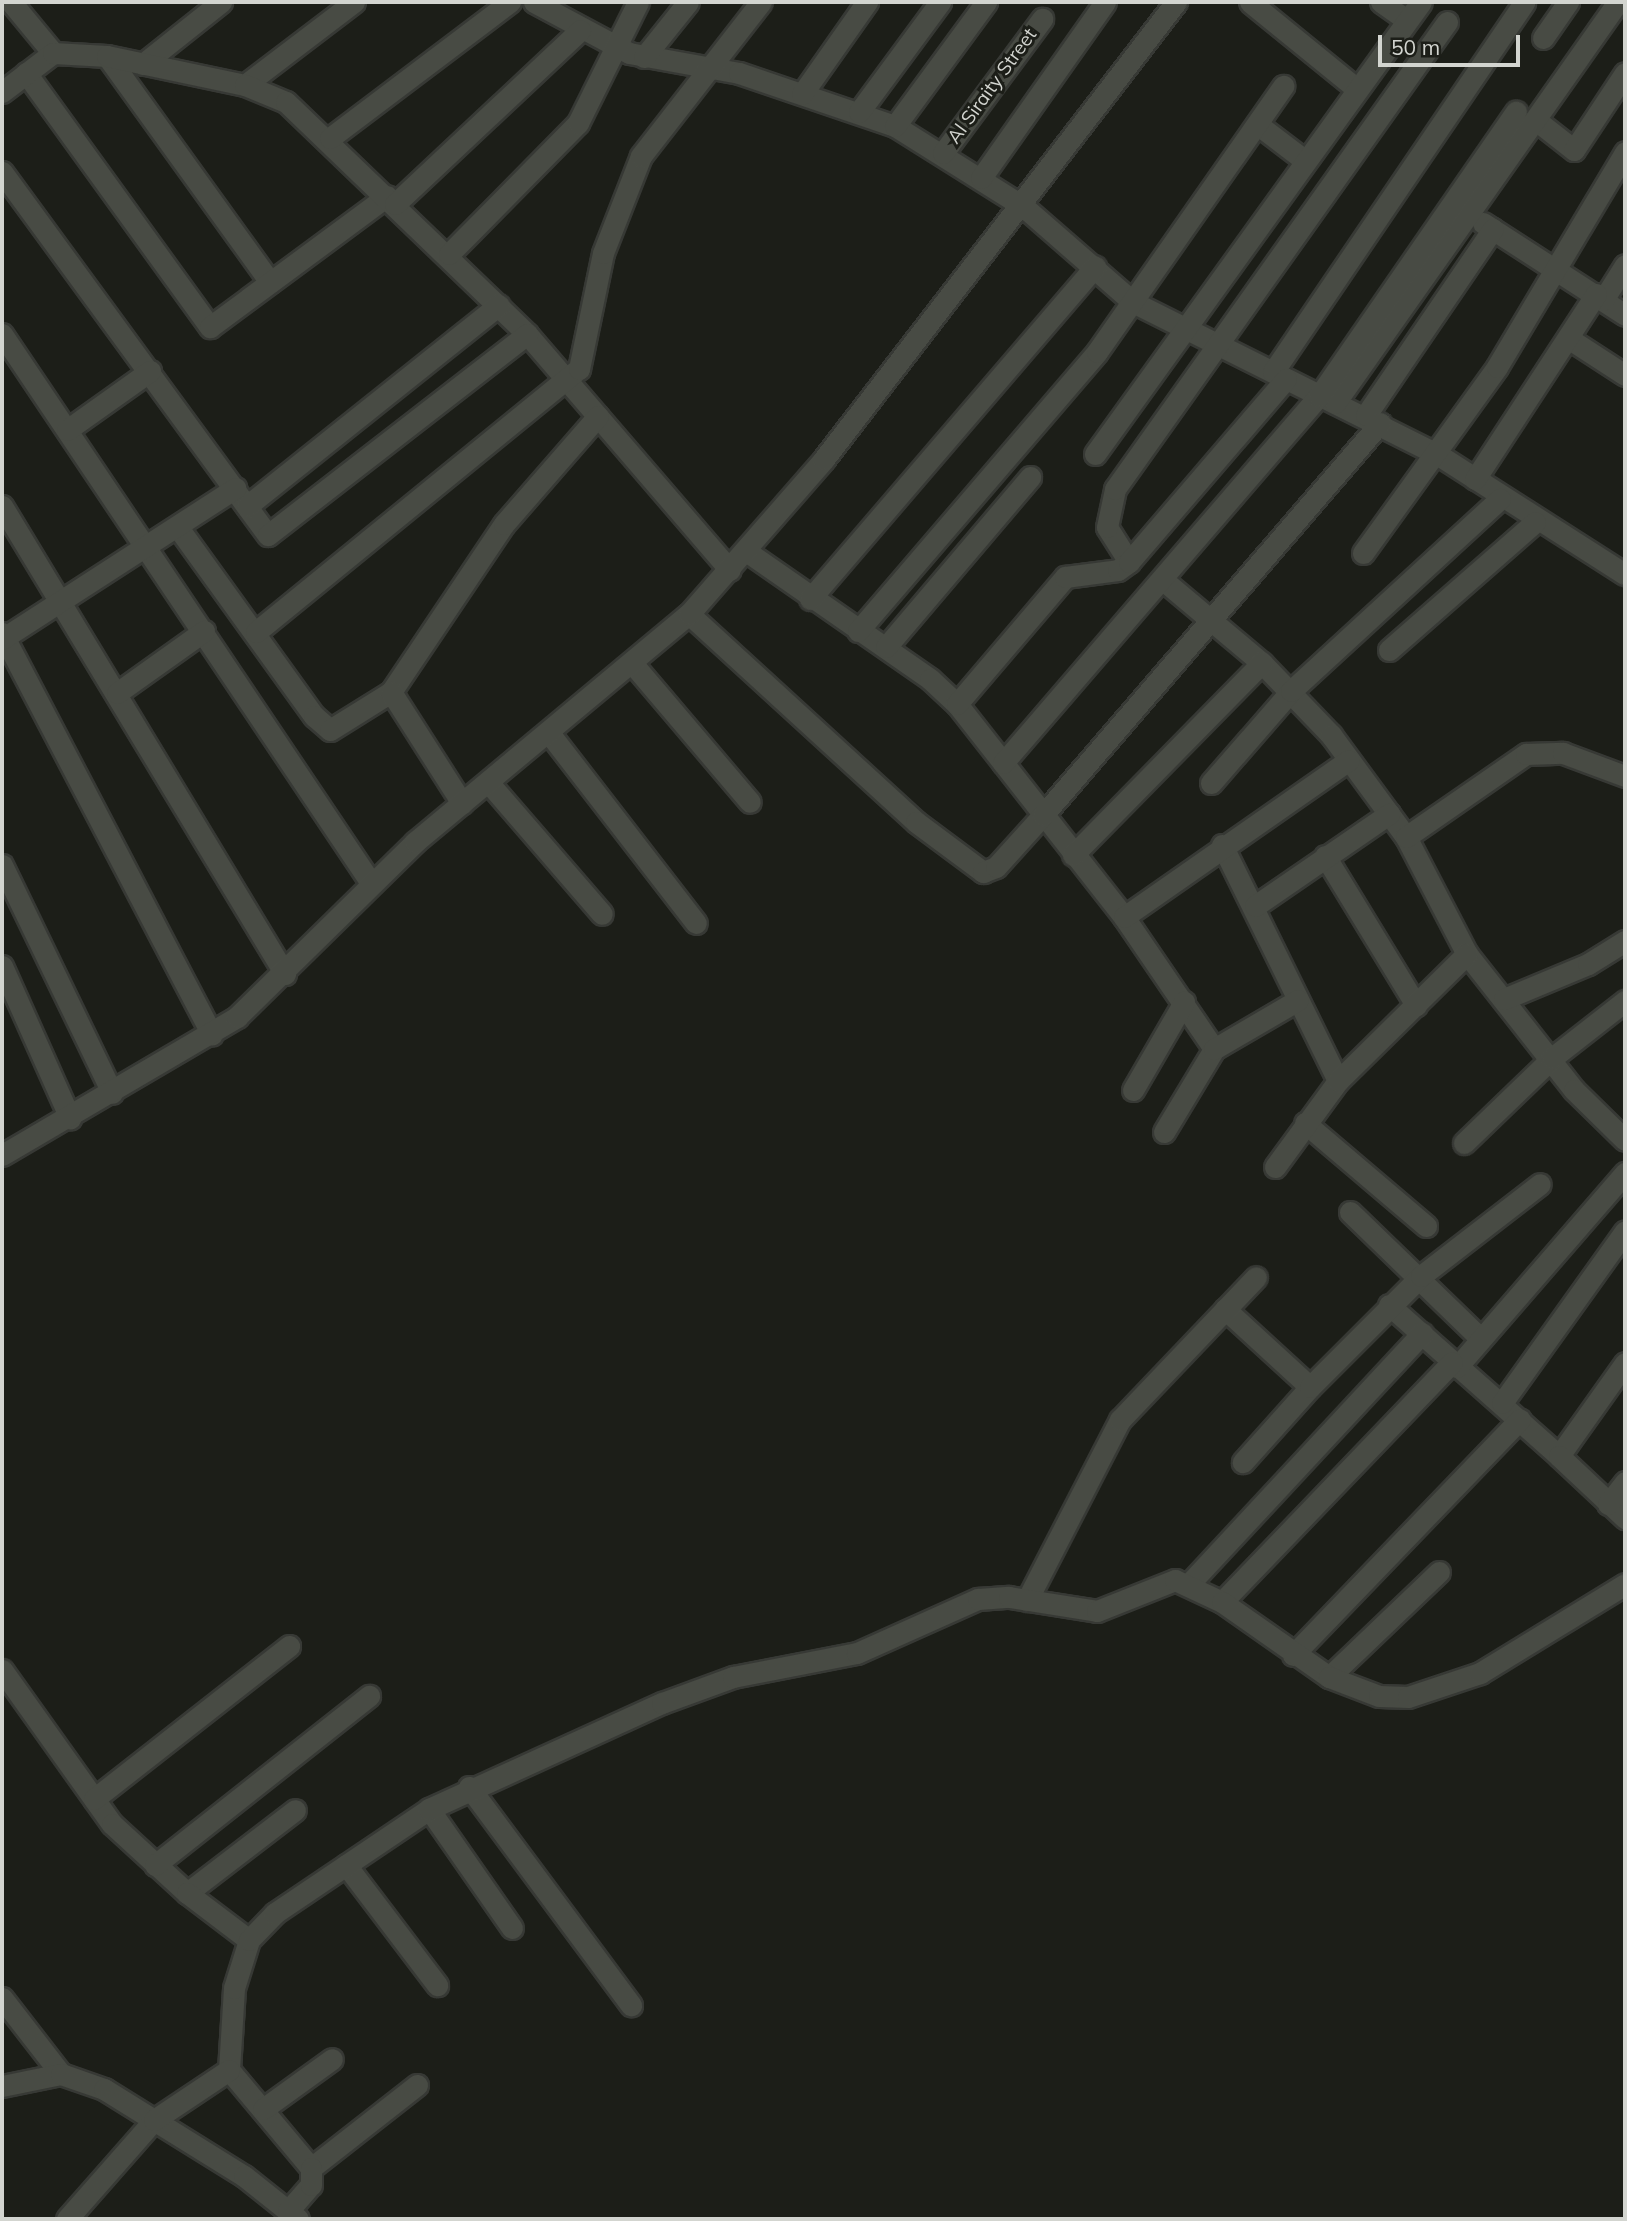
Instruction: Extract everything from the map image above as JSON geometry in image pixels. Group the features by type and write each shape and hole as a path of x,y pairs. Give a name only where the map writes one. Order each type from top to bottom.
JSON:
{"street":[{"path":"144,64 221,2"},
{"path":"245,85 354,2"},
{"path":"330,138 510,2"},
{"path":"449,254 578,123 593,102 613,47 638,2"},
{"path":"644,57 688,2"},
{"path":"256,632 566,380 585,355 603,253 636,168 761,2"},
{"path":"802,94 867,2"},
{"path":"859,112 940,2"},
{"path":"895,126 986,2"},
{"path":"981,178 1105,2"},
{"path":"2,1156 212,1034 285,974 371,883 462,803 550,733 689,614 746,551 1024,207 1176,2"},
{"path":"1250,2 1357,89"},
{"path":"1381,2 1408,20"},
{"path":"1095,454 1303,159 1421,2"},
{"path":"957,704 1065,577 1118,570 1129,562 1279,376 1524,2"},
{"path":"1543,38 1568,2"},
{"path":"1003,763 1163,580 1327,399 1470,214 1618,2"},
{"path":"540,3 580,30 613,47 644,57 711,66 859,112 895,126 943,153 1024,207 1133,302 1279,376 1373,419 1437,454 1535,522 1625,574"},
{"path":"17,4 53,53"},
{"name":"Al Siraity Street","path":"943,153 1042,19"},
{"path":"1129,562 1107,527 1108,504 1128,468 1219,346 1447,22"},
{"path":"26,73 210,327 270,282 391,200 580,30"},
{"path":"2,92 53,53 107,56 245,85 286,102 330,138 527,334 730,570"},
{"path":"107,56 270,282"},
{"path":"1536,121 1574,150 1625,73"},
{"path":"858,631 1133,302 1283,86"},
{"path":"1327,399 1516,112"},
{"path":"1257,124 1303,159"},
{"path":"1363,552 1437,454 1557,268 1625,152"},
{"path":"2,172 150,371 265,533 275,534 527,334"},
{"path":"1470,214 1557,268 1625,315"},
{"path":"689,614 968,866 983,872 996,867 1214,621 1373,419 1493,229"},
{"path":"1475,479 1568,338 1625,265"},
{"path":"810,599 1095,267"},
{"path":"212,1034 3,637 63,604 179,529 241,497 499,305"},
{"path":"2,334 371,883"},
{"path":"1568,338 1625,374"},
{"path":"67,430 150,371"},
{"path":"179,529 327,729 391,692 498,533 598,416"},
{"path":"886,648 1030,477"},
{"path":"1211,783 1291,691 1500,499"},
{"path":"2,506 285,974"},
{"path":"1389,650 1535,522"},
{"path":"746,551 810,599 886,648 957,704 1124,917 1214,1049"},
{"path":"1163,580 1214,621 1291,691 1349,760 1406,837 1467,954 1552,1058 1622,1129"},
{"path":"117,693 204,631"},
{"path":"632,663 750,802"},
{"path":"1073,855 1262,663"},
{"path":"391,692 462,803"},
{"path":"550,733 696,923"},
{"path":"1406,837 1526,754 1563,753 1625,776"},
{"path":"1124,917 1222,845 1349,760"},
{"path":"488,782 602,914"},
{"path":"1255,906 1389,814"},
{"path":"1222,845 1255,906 1338,1081"},
{"path":"1325,856 1416,1005"},
{"path":"2,865 112,1093"},
{"path":"1504,999 1588,964 1625,941"},
{"path":"1275,1167 1338,1081 1467,954"},
{"path":"2,966 70,1118"},
{"path":"1164,1132 1214,1049 1298,1000"},
{"path":"1464,1143 1552,1058 1625,1001"},
{"path":"1133,1090 1184,1002"},
{"path":"1305,1123 1426,1226"},
{"path":"1222,1602 1481,1339 1625,1173"},
{"path":"1244,1462 1310,1387 1389,1305 1421,1276 1540,1184"},
{"path":"1350,1212 1421,1276 1481,1339"},
{"path":"1502,1403 1625,1231"},
{"path":"1027,1600 1120,1420 1256,1277"},
{"path":"1389,1305 1520,1419 1625,1518"},
{"path":"1225,1309 1310,1387"},
{"path":"1189,1583 1422,1333"},
{"path":"1559,1456 1625,1363"},
{"path":"1293,1655 1520,1419"},
{"path":"1608,1504 1625,1482"},
{"path":"1329,1677 1439,1572"},
{"path":"2,2086 61,2074 104,2089 293,2215 311,2185 311,2168 229,2070 234,1988 249,1940 275,1913 429,1809 469,1787 712,1683 857,1653 978,1598 1027,1600 1097,1611 1156,1585 1189,1583 1222,1602 1293,1655 1329,1677 1378,1696 1432,1693 1480,1674 1625,1584"},
{"path":"94,1799 289,1646"},
{"path":"2,1670 94,1799 155,1865 249,1940"},
{"path":"155,1865 369,1696"},
{"path":"469,1787 631,2005"},
{"path":"429,1809 512,1928"},
{"path":"187,1893 295,1811"},
{"path":"346,1864 437,1985"},
{"path":"2,1998 61,2074"},
{"path":"263,2109 332,2059"},
{"path":"67,2219 154,2120 229,2070"},
{"path":"311,2168 417,2085"}]}
